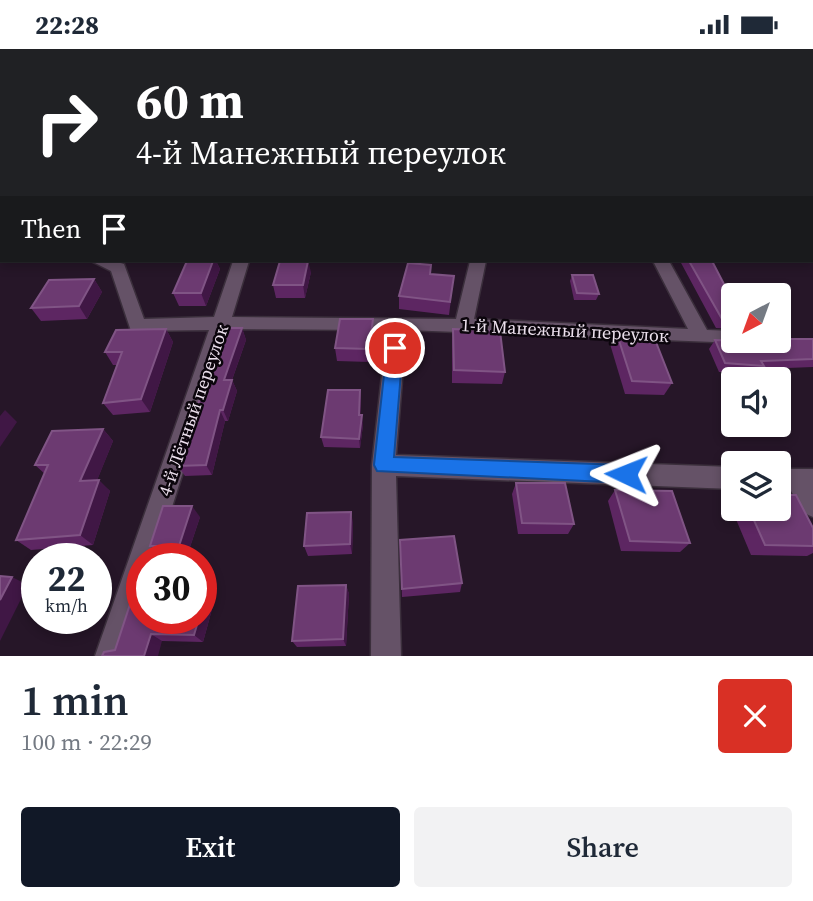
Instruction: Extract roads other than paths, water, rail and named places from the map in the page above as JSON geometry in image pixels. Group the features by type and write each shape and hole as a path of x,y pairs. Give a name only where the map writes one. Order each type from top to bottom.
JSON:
{"street":[{"name":"1-й Манежный переулок","path":"104,263 118,268 137,326 222,322 464,324 721,337"},
{"name":"4-й Лётный переулок","path":"148,543 240,263"},
{"path":"464,324 478,263"},
{"path":"663,263 701,336"},
{"path":"386,656 384,465 397,325"},
{"path":"384,465 721,478"},
{"path":"797,480 813,505"},
{"name":"4-й Лётный переулок","path":"110,656 126,608"}]}
